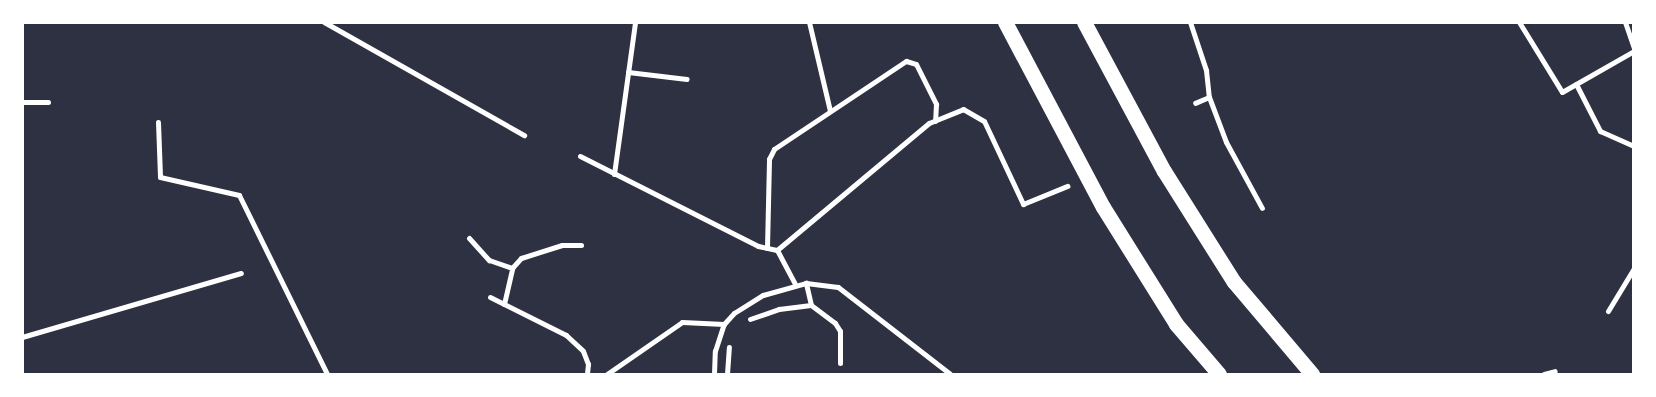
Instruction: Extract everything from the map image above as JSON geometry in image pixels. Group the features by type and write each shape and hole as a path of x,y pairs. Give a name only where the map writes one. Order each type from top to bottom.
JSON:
{"highway":[{"path":"1005,22 1103,207 1176,324 1220,374"},
{"path":"1084,22 1164,171 1234,282 1312,374"}],"street":[{"path":"324,22 524,135"},
{"path":"614,174 635,22"},
{"path":"809,22 830,111"},
{"path":"1190,22 1206,70 1209,97 1226,142 1262,208"},
{"path":"1519,22 1562,92 1634,50 1625,22"},
{"path":"767,248 769,159 774,149 906,61 916,64 936,104 935,121"},
{"path":"628,72 687,80"},
{"path":"1576,84 1600,131 1634,146"},
{"path":"1195,103 1209,97"},
{"path":"22,102 48,102"},
{"path":"777,250 935,121 962,109 984,121 1023,204 1066,186"},
{"path":"158,122 160,177 239,195 327,374"},
{"path":"580,156 767,248 777,250"},
{"path":"469,238 489,260 512,268"},
{"path":"504,304 512,268 521,258 562,245 581,245"},
{"path":"777,250 795,284"},
{"path":"1608,311 1634,268"},
{"path":"22,337 241,273"},
{"path":"806,283 812,305 835,323 840,331 840,363"},
{"path":"714,374 715,351 724,324 748,302 795,284 806,283 838,287 950,374"},
{"path":"490,297 566,335 583,351 588,364 587,374"},
{"path":"750,319 779,309 812,305"},
{"path":"607,374 682,322 724,324"},
{"path":"727,374 729,347"},
{"path":"1544,374 1555,371"}]}
